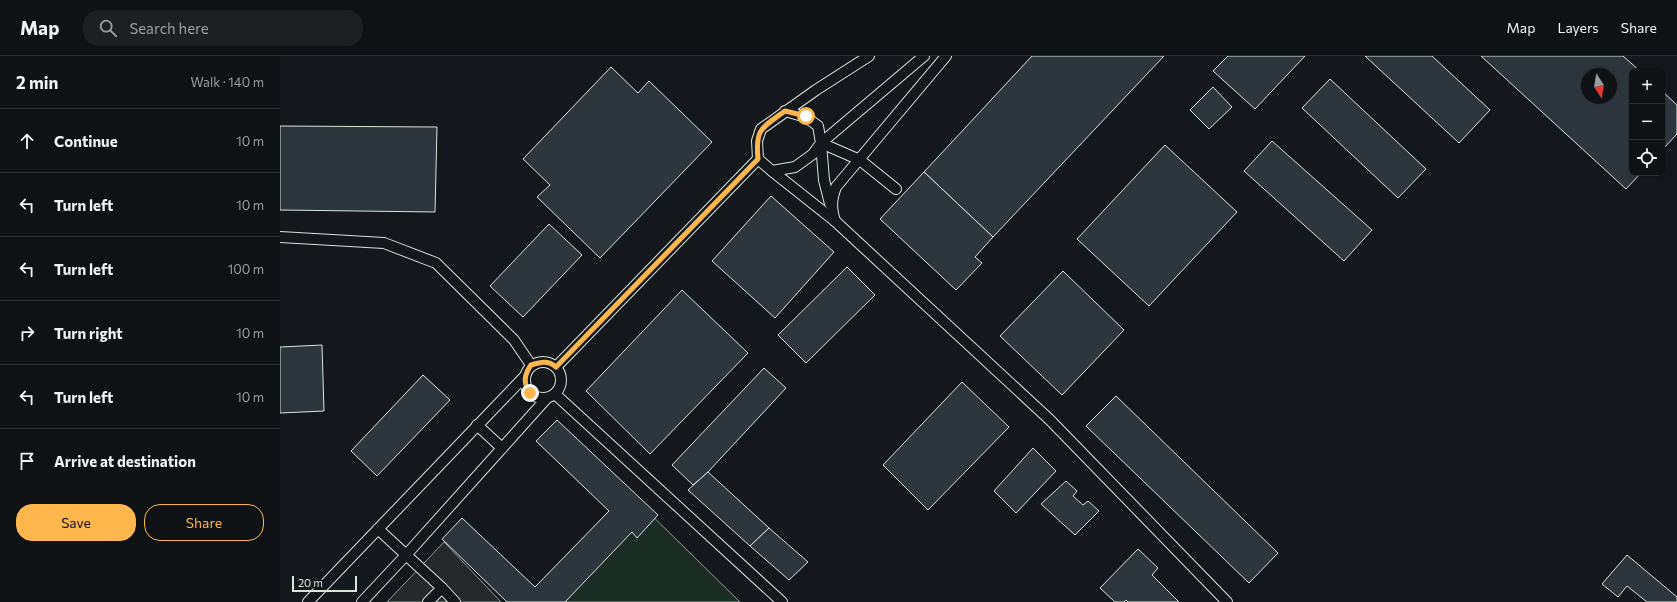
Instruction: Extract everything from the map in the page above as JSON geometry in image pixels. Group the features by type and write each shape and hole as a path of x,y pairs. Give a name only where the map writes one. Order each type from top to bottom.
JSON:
{"lane":[{"path":"869,56 785,111 761,129 756,141 758,159 835,220 1050,420 1227,602"},
{"path":"772,171 795,167 813,154 821,143 924,56"},
{"path":"831,208 832,198 836,187 946,56"},
{"path":"785,111 806,116 818,126 824,180 835,220"},
{"path":"821,143 860,160 896,189"},
{"path":"556,367 758,159"},
{"path":"280,237 384,243 436,263 514,340 531,365"},
{"path":"308,602 478,426 525,376 531,365 543,361 556,367 561,375 562,381 560,387 502,448 362,602"},
{"path":"525,376 526,388 530,393 535,396 551,396 782,602"},
{"path":"478,426 502,448"},
{"path":"378,529 407,554 455,602"},
{"path":"428,602 442,588"}],"green space":[{"path":"635,499 740,602 529,602"}],"shaded area":[{"path":"444,542 501,602 387,602"}],"building":[{"path":"1032,56 1164,56 993,237 924,172"},
{"path":"1228,56 1305,56 1255,109 1213,71"},
{"path":"1365,56 1432,56 1490,110 1459,143"},
{"path":"1481,56 1623,56 1637,68 1629,68 1629,176 1638,176 1626,189"},
{"path":"611,67 638,93 649,81 712,142 600,258 537,197 550,185 523,159"},
{"path":"1330,79 1426,169 1398,198 1302,108"},
{"path":"1213,87 1232,107 1209,129 1190,110"},
{"path":"1665,94 1677,105 1677,134 1665,147"},
{"path":"280,126 437,127 435,212 280,210"},
{"path":"1272,141 1372,230 1344,261 1244,171"},
{"path":"1165,145 1237,212 1149,306 1077,239"},
{"path":"924,172 993,237 975,257 982,263 956,290 880,219"},
{"path":"771,196 834,252 775,318 712,261"},
{"path":"549,224 582,255 523,317 490,286"},
{"path":"847,267 875,295 806,363 778,335"},
{"path":"1063,271 1124,330 1062,395 1000,336"},
{"path":"682,290 748,353 650,454 586,391"},
{"path":"322,345 324,411 280,413 280,347"},
{"path":"764,368 786,388 708,472 693,485 672,465"},
{"path":"423,375 450,400 377,476 351,451"},
{"path":"962,382 1009,427 928,510 883,465"},
{"path":"1116,396 1278,553 1249,583 1086,426"},
{"path":"557,420 658,515 637,538 632,532 565,602 507,602 442,539 462,518 535,587 609,511 536,441"},
{"path":"1033,448 1056,471 1016,513 994,491"},
{"path":"708,472 769,528 750,546 688,490"},
{"path":"1066,481 1077,491 1073,496 1083,505 1088,501 1099,511 1075,535 1041,504"},
{"path":"769,528 808,562 789,580 750,546"},
{"path":"1138,549 1158,568 1152,575 1179,602 1128,602 1126,600 1124,602 1115,602 1100,588"},
{"path":"1627,555 1677,597 1677,602 1647,602 1627,586 1618,597 1602,584"}],"route":[{"path":"530,393 526,388 525,376 531,365 543,361 556,367 758,159 756,141 761,129 785,111 806,116"}]}
